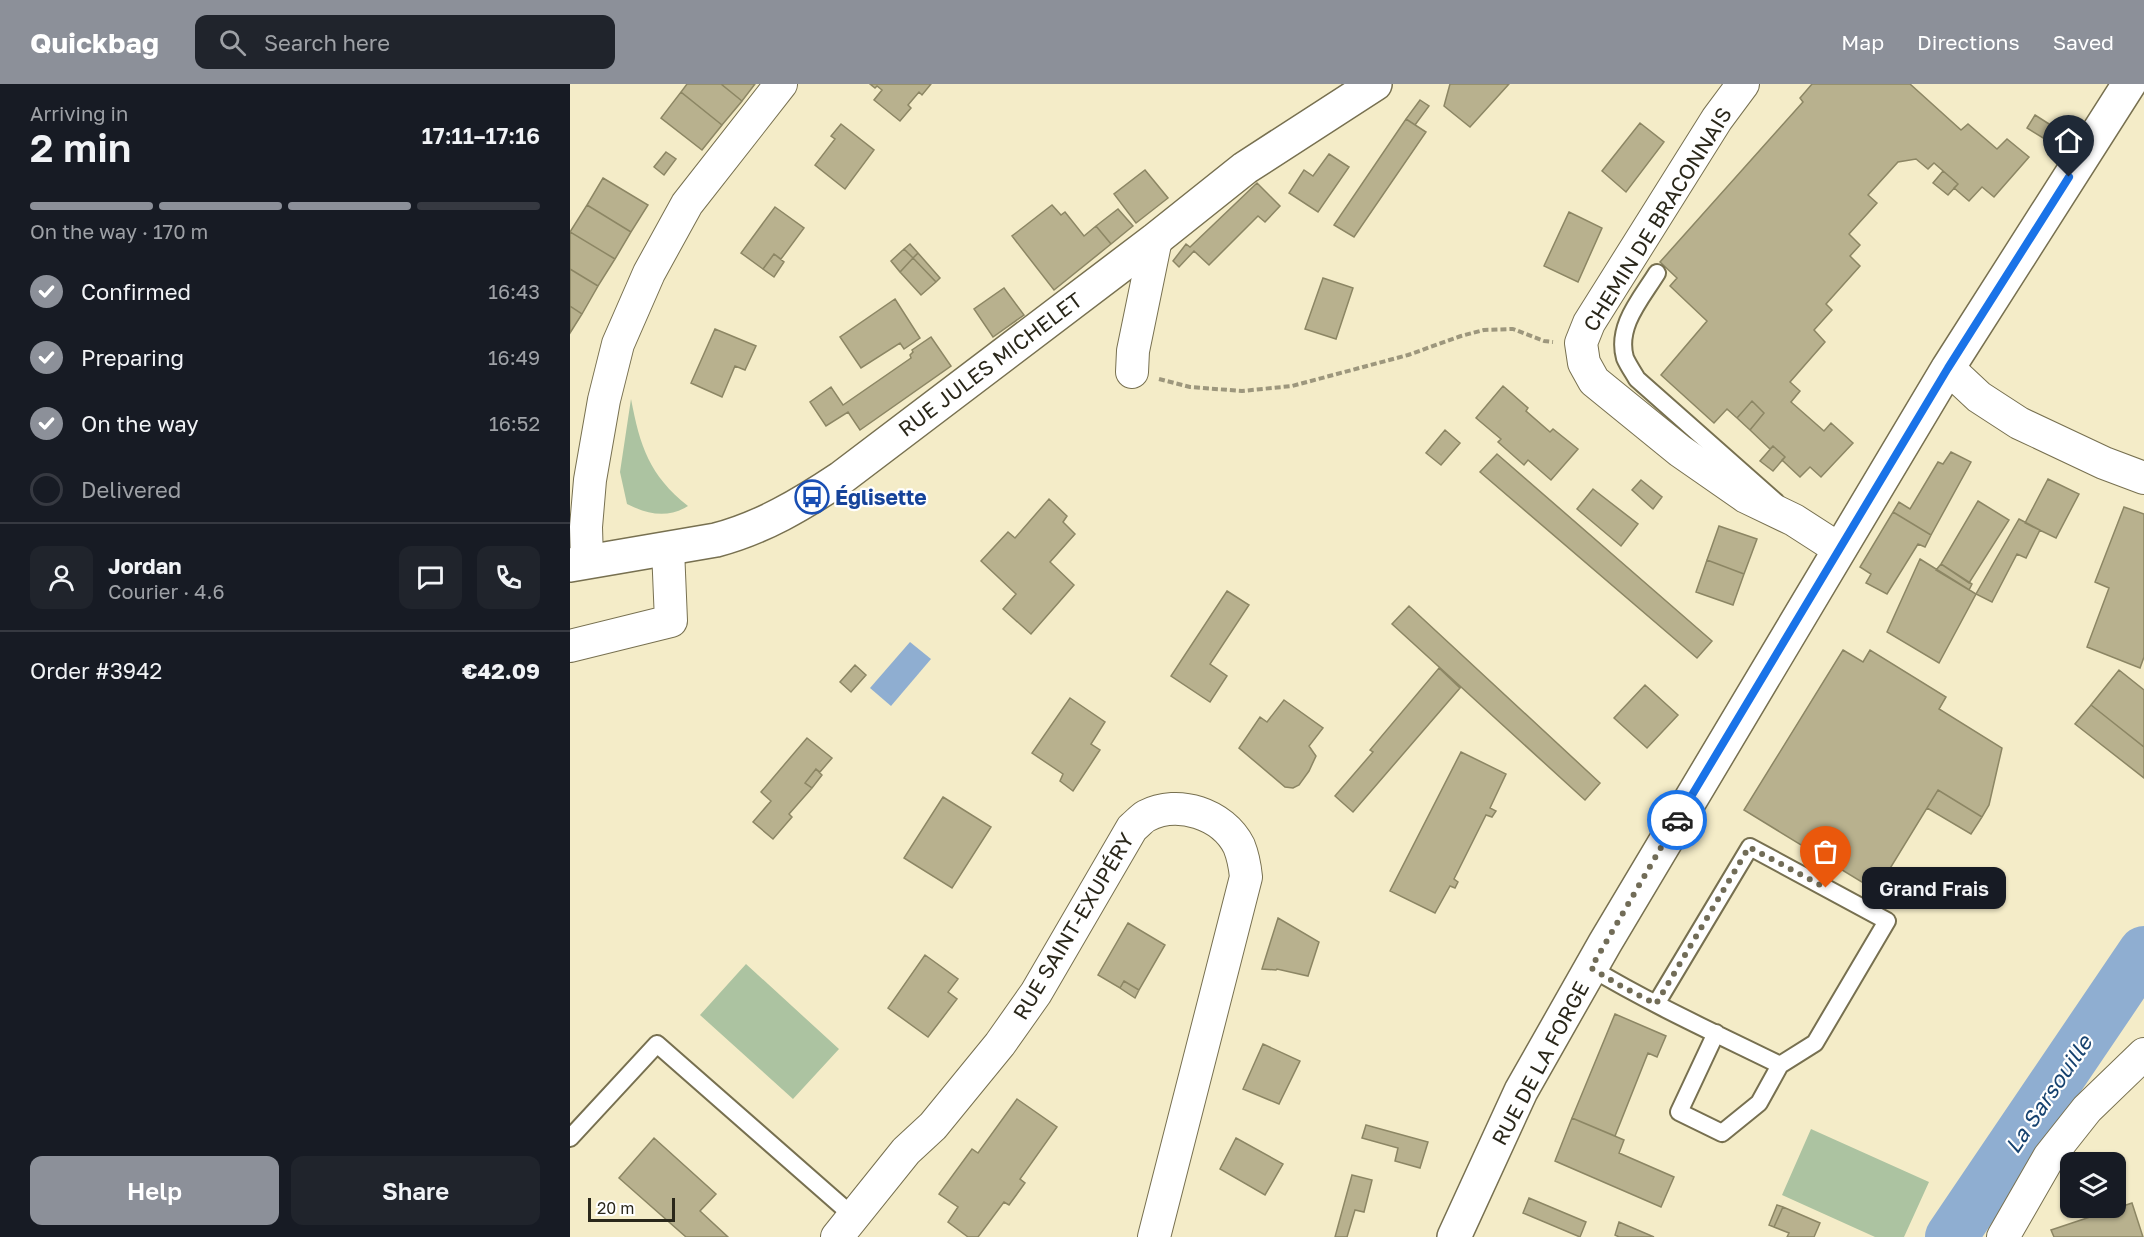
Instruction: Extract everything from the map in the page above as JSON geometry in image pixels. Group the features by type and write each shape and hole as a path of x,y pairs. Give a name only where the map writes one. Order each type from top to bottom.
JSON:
{"main road":[{"name":"RUE JULES MICHELET","path":"579,563 737,535 764,524 812,497 841,478 1156,239 1245,168 1375,84"},
{"name":"RUE DE LA FORGE","path":"1454,1237 1521,1091 1591,968 1948,368 2129,84"}],"street":[{"path":"579,563 604,399 618,344 649,273 687,204 781,84"},
{"name":"CHEMIN DE BRACONNAIS","path":"1743,84 1717,119 1595,314 1581,343 1584,363 1594,381 1680,451 1746,497 1794,519 1839,549"},
{"path":"1132,372 1133,351 1156,239"},
{"path":"1948,368 1979,398 2019,423 2104,463 2144,478"},
{"path":"570,646 671,621 668,549"},
{"name":"RUE SAINT-EXUPÉRY","path":"845,1227 906,1151 933,1126 1000,1044 1036,993 1132,828 1146,816 1171,809 1184,809 1213,818 1231,834 1239,846 1246,877 1154,1237"},
{"path":"2003,1237 2049,1157 2087,1109 2144,1054"}],"lane":[{"path":"1657,273 1626,324 1622,341 1626,360 1637,379 1732,465 1760,486 1794,519"},
{"path":"1656,1004 1749,847 1887,921 1815,1043 1780,1065 1760,1103 1722,1133 1679,1112 1716,1033"},
{"path":"1591,968 1656,1004 1780,1065"},
{"path":"570,1138 657,1044 845,1227"}],"path":[{"path":"1132,372 1190,387 1242,391 1292,386 1337,375 1484,330 1513,329 1544,341 1581,343"}],"green space":[{"path":"631,399 638,431 648,458 664,483 688,506 680,510 657,514 627,504 620,472"},
{"path":"746,964 839,1049 793,1099 700,1015"},
{"path":"1811,1129 1929,1182 1904,1237 1875,1237 1782,1195"}],"water":[{"path":"910,642 931,659 891,706 870,688"}],"building":[{"path":"687,84 721,84 742,101 722,125 681,92"},
{"path":"721,84 755,84 742,101"},
{"path":"870,84 931,84 922,95 919,92 908,105 911,108 900,121 874,100 882,90"},
{"path":"1450,84 1509,84 1470,127 1444,106"},
{"path":"1812,84 1910,84 1961,130 1968,124 1997,149 2007,139 2029,157 1994,197 1982,187 1969,201 1954,188 1958,184 1934,163 1928,169 1916,159 1898,162 1868,195 1877,203 1849,234 1860,245 1850,256 1860,266 1826,304 1832,310 1814,330 1825,342 1790,382 1800,391 1791,402 1824,431 1831,423 1853,443 1821,477 1810,467 1800,477 1782,460 1785,457 1773,446 1770,449 1750,430 1764,413 1752,401 1737,418 1727,409 1714,423 1661,375 1707,321 1670,286 1677,278 1660,262 1803,102 1800,98"},
{"path":"681,92 722,125 702,150 661,118"},
{"path":"1420,100 1429,106 1415,125 1406,119"},
{"path":"2035,115 2057,129 2048,141 2027,128"},
{"path":"1406,119 1426,132 1354,237 1334,225"},
{"path":"1640,123 1664,142 1626,192 1602,171"},
{"path":"841,124 874,150 845,189 815,165 835,139 831,136"},
{"path":"666,152 676,159 664,175 654,167"},
{"path":"1329,154 1349,167 1318,212 1289,193 1304,170 1313,176"},
{"path":"1145,170 1168,198 1136,223 1114,194"},
{"path":"1943,171 1958,184 1948,195 1933,183"},
{"path":"603,178 648,205 631,232 587,205"},
{"path":"1257,183 1280,206 1265,222 1258,216 1209,265 1194,251 1179,267 1173,261 1186,244 1190,247"},
{"path":"587,205 631,232 615,259 570,232"},
{"path":"1052,205 1061,215 1065,212 1084,236 1096,226 1111,244 1054,290 1012,236"},
{"path":"775,207 804,228 781,259 774,254 763,269 741,253"},
{"path":"1118,209 1133,226 1111,244 1096,226"},
{"path":"1569,212 1602,228 1578,282 1544,266"},
{"path":"570,232 615,259 598,286 570,269"},
{"path":"910,244 918,253 913,258 904,249"},
{"path":"904,249 913,258 900,272 891,261"},
{"path":"918,253 940,278 936,282 913,258"},
{"path":"774,254 784,262 774,277 763,269"},
{"path":"913,258 936,282 921,295 900,272"},
{"path":"570,269 598,286 582,314 570,306"},
{"path":"1323,278 1353,288 1336,339 1305,329"},
{"path":"1004,288 1024,315 993,337 974,309"},
{"path":"895,299 920,338 904,349 900,343 861,368 840,337"},
{"path":"570,306 582,314 570,333"},
{"path":"715,329 756,346 745,370 735,366 722,397 691,383"},
{"path":"931,337 951,366 860,430 848,412 826,426 810,402 831,387 843,405 911,358 912,350"},
{"path":"1503,386 1550,432 1553,429 1578,449 1551,480 1528,460 1524,465 1498,442 1501,439 1476,418"},
{"path":"1752,401 1764,413 1750,430 1737,418"},
{"path":"1445,430 1460,443 1441,465 1426,453"},
{"path":"1773,446 1785,457 1773,471 1760,461"},
{"path":"1951,452 1971,462 1931,535 1893,512 1899,502 1910,509 1938,462 1943,464"},
{"path":"1497,454 1712,641 1697,658 1480,472"},
{"path":"2048,479 2079,494 2056,538 2025,523"},
{"path":"1641,480 1662,497 1653,509 1632,490"},
{"path":"1593,489 1638,524 1621,546 1577,509"},
{"path":"1049,499 1067,516 1063,522 1075,534 1050,562 1074,585 1031,634 1003,609 1016,594 981,561 1008,532 1015,538"},
{"path":"1978,501 2009,520 1969,583 1941,564"},
{"path":"2124,507 2144,514 2144,657 2140,668 2087,647 2109,588 2095,582"},
{"path":"1893,512 1931,535 1925,547 1918,544 1887,594 1866,583 1871,574 1860,567"},
{"path":"2019,519 2040,530 2026,558 2017,554 1992,602 1976,594"},
{"path":"1719,526 1757,539 1744,574 1707,560"},
{"path":"1920,559 1976,594 1939,663 1887,632"},
{"path":"1707,560 1744,574 1733,605 1696,592"},
{"path":"1941,564 1972,584 1969,590 1936,570"},
{"path":"1227,591 1249,605 1210,664 1227,676 1210,702 1171,676"},
{"path":"1409,606 1600,783 1585,800 1392,624"},
{"path":"1843,650 1863,662 1870,650 1946,697 1939,709 2002,748 1989,805 1982,817 1938,790 1889,870 1901,877 1888,898 1744,810"},
{"path":"855,665 866,675 851,692 840,682"},
{"path":"1439,668 1460,688 1353,812 1335,796 1373,752 1370,750"},
{"path":"2119,670 2144,690 2144,747 2091,705"},
{"path":"1645,685 1678,715 1647,748 1614,718"},
{"path":"1070,698 1105,722 1091,744 1100,750 1073,791 1060,781 1063,774 1032,753"},
{"path":"1284,700 1323,728 1309,746 1316,756 1309,771 1299,785 1293,788 1285,787 1239,748 1260,717 1267,722"},
{"path":"2091,705 2144,747 2144,778 2075,724"},
{"path":"807,738 832,758 820,772 816,769 805,783 812,788 789,814 792,817 773,839 753,822 771,801 761,792"},
{"path":"1461,752 1506,774 1490,808 1496,811 1492,817 1486,815 1454,879 1458,882 1455,888 1450,886 1435,913 1390,891"},
{"path":"816,769 822,775 812,788 805,783"},
{"path":"1938,790 1982,817 1971,834 1927,808"},
{"path":"943,797 991,827 952,888 904,858"},
{"path":"1278,918 1319,942 1308,976 1277,969 1262,969"},
{"path":"1128,923 1165,945 1139,990 1124,981 1120,988 1098,975"},
{"path":"925,955 958,979 948,992 957,999 928,1037 888,1008"},
{"path":"1124,981 1139,990 1135,998 1120,988"},
{"path":"1615,1014 1666,1036 1657,1057 1648,1053 1615,1136 1572,1118"},
{"path":"1263,1044 1300,1061 1279,1104 1243,1089"},
{"path":"1017,1099 1057,1127 1020,1179 1025,1183 1009,1205 1004,1202 978,1237 968,1237 948,1222 958,1207 939,1194 972,1149 978,1153"},
{"path":"1572,1118 1624,1140 1619,1153 1674,1177 1661,1207 1555,1161"},
{"path":"1366,1125 1428,1142 1420,1168 1395,1161 1398,1148 1362,1138"},
{"path":"654,1138 716,1194 700,1211 728,1237 686,1237 619,1178"},
{"path":"1236,1138 1283,1164 1265,1195 1220,1169"},
{"path":"1352,1175 1372,1180 1364,1212 1355,1210 1347,1237 1335,1237"},
{"path":"1529,1198 1586,1222 1580,1237 1523,1213"},
{"path":"2132,1203 2143,1237 2054,1237 2051,1230 2087,1218 2126,1218 2126,1205"},
{"path":"1777,1205 1783,1207 1774,1227 1769,1225"},
{"path":"1783,1207 1820,1223 1814,1237 1787,1237 1789,1233 1774,1227"},
{"path":"1619,1222 1654,1237 1619,1237 1615,1235"}],"waterway":[{"name":"La Sarsouille","path":"1951,1237 2144,952"}],"way so far":[{"path":"1677,820 1591,968 1656,1004 1749,847 1826,888"}],"place":[{"name":"Églisette","path":"812,497"},
{"name":"Grand Frais","path":"1826,888"}],"route":[{"path":"1677,820 1948,368 2069,177"}]}
